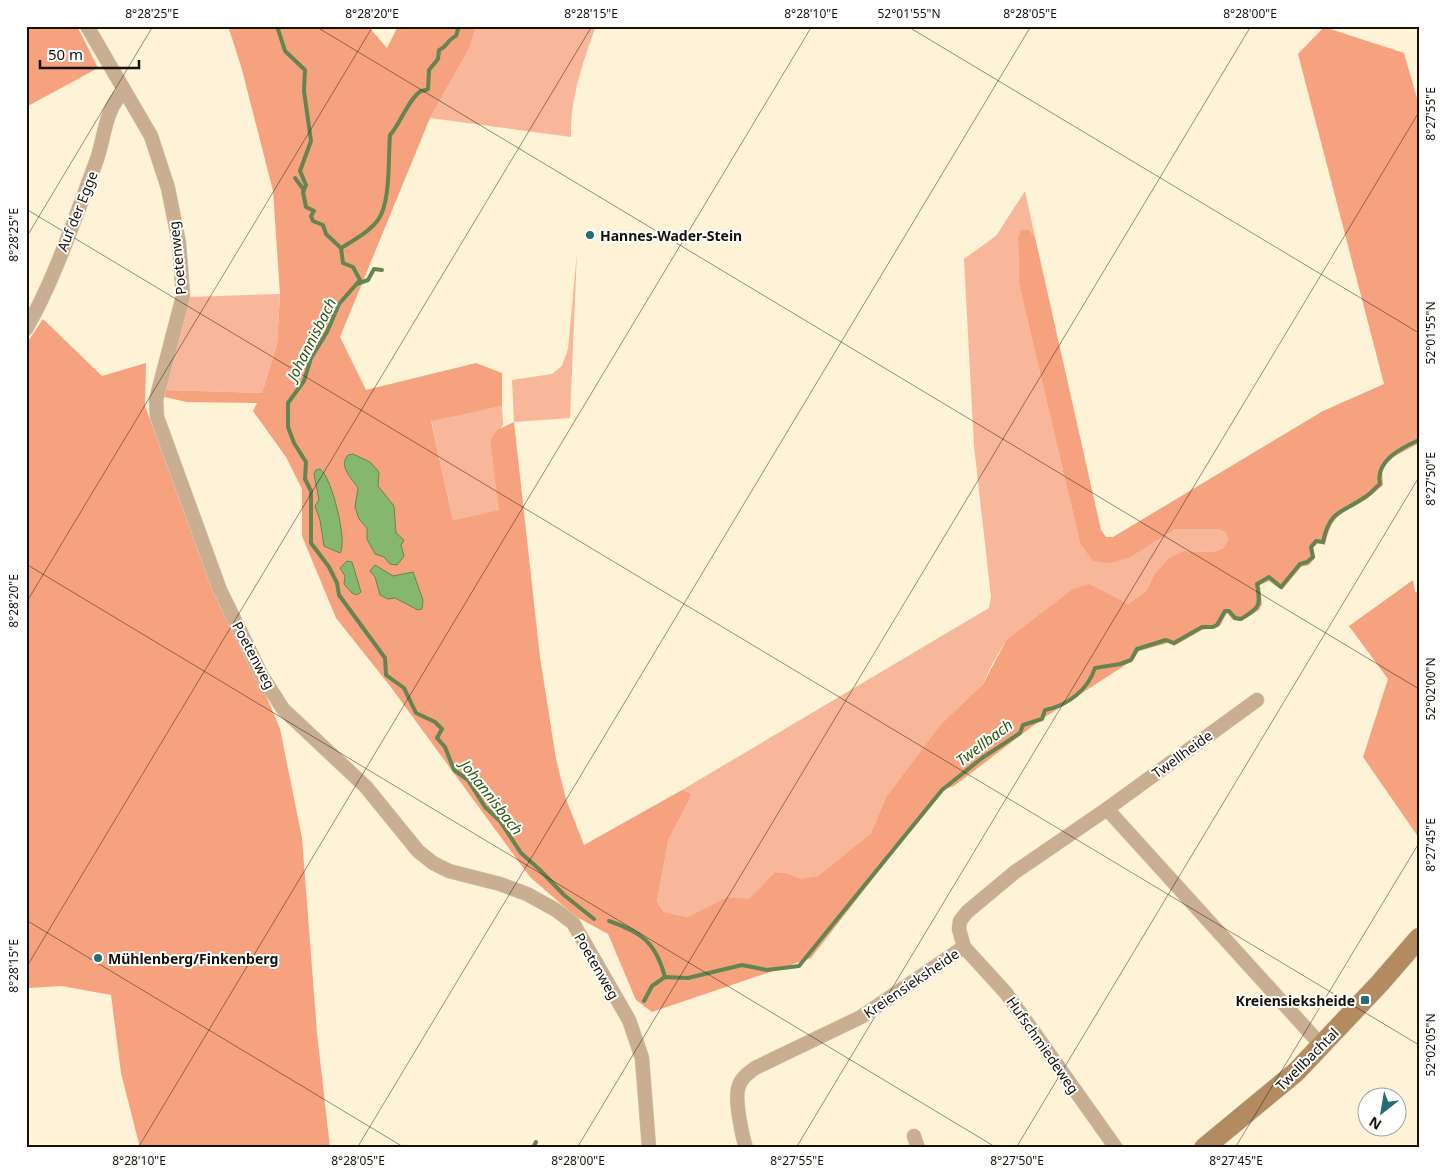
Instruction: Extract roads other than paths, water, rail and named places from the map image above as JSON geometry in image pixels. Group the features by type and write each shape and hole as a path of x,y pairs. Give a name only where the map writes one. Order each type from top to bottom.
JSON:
{"street":[{"name":"Poetenweg","path":"86,26 123,92 151,136 168,188 179,243 183,296 156,400 157,417 220,590 262,676 284,709 366,787 418,851 433,863 449,871 500,884 527,894 556,910 573,923 629,1020 642,1058 649,1148"},
{"name":"Auf der Egge","path":"27,326 69,232 97,160 109,112 115,100 123,92"},
{"name":"Twellheide","path":"1106,809 1257,700"},
{"name":"Kreiensieksheide","path":"746,1148 742,1138 737,1090 742,1078 754,1068 861,1017 964,948 959,928 960,922 967,912 1015,872 1106,809"},
{"path":"1106,809 1322,1046"},
{"name":"Twellbachtal","path":"1204,1148 1282,1085 1322,1046 1401,961 1419,938"},
{"name":"Hufschmiedeweg","path":"964,948 1006,993 1116,1148"}],"waterway":[{"name":"Johannisbach","path":"277,26 285,51 305,70 304,91 311,141 300,171 306,185 303,192 306,207 314,211 311,216 313,221 323,225 326,234 341,248 343,263 353,267 360,280 339,304 327,332 311,358 304,381 288,403 288,427 294,443 306,462 305,479 311,491 311,543 329,567 337,583 339,595 385,658 386,675 404,688 416,713 435,722 442,729 437,738 445,747 454,770 468,780 485,807 500,821 521,853 564,895 594,919"},
{"path":"341,248 366,232 378,220 387,191 390,135 412,100 421,91 428,89 429,70 438,59 439,50 456,36 459,26"},
{"name":"Johannisbach","path":"295,178 304,190"},
{"name":"Johannisbach","path":"357,284 368,280 374,269 382,270"},
{"name":"Twellbach","path":"644,1001 652,986 665,977 688,978 742,965 767,970 799,966 942,790 982,758 1020,733 1023,725 1042,719 1045,710 1061,705 1076,696 1092,676 1095,668 1120,664 1131,660 1137,649 1166,640 1174,643 1202,627 1213,627 1217,625 1225,611 1229,611 1235,618 1241,619 1252,612 1259,602 1257,584 1269,577 1281,587 1300,564 1307,562 1313,557 1311,547 1316,541 1323,542 1329,523 1333,518 1367,496 1380,484 1381,469 1385,462 1397,451 1419,440"},
{"name":"Johannisbach","path":"609,921 621,925 646,940 657,955 665,977"},
{"name":"Johannisbach","path":"533,1148 536,1142"}],"place":[{"name":"Hannes-Wader-Stein","path":"590,235"},
{"name":"Mühlenberg/Finkenberg","path":"98,958"},
{"name":"Kreiensieksheide","path":"1365,1000"}]}
